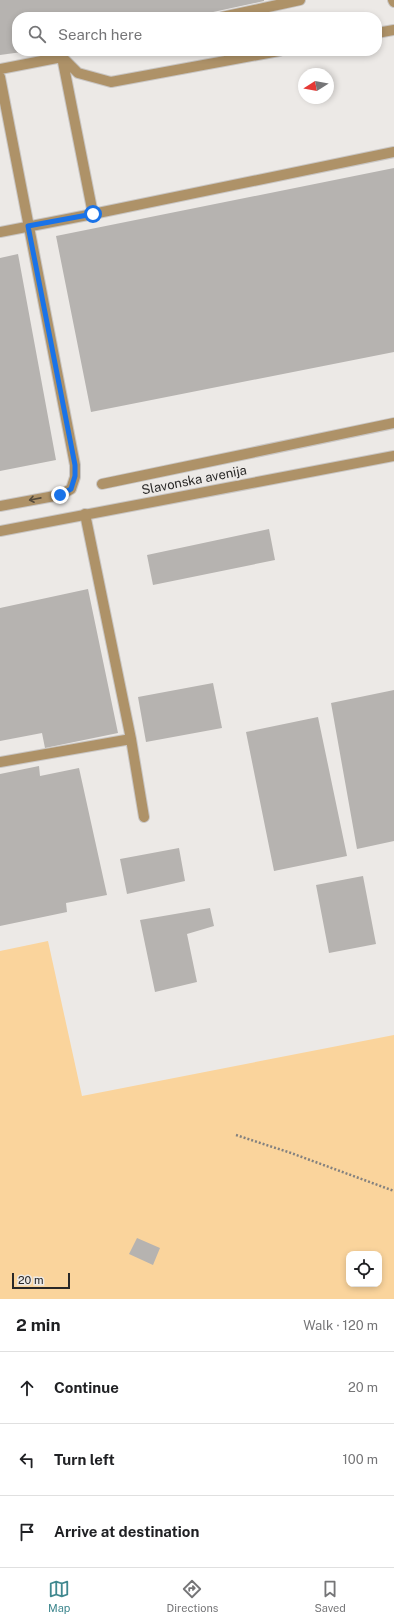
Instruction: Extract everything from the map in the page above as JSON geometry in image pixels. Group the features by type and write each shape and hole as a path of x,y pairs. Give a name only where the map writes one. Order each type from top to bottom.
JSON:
{"street":[{"path":"245,12 300,0"},
{"path":"382,32 394,30"},
{"path":"62,57 78,73 111,82 252,56"},
{"path":"0,69 62,57"},
{"path":"62,57 93,214"},
{"path":"0,77 75,465 75,476 71,489 60,495 0,506"},
{"path":"0,231 93,214 394,152"},
{"path":"102,484 394,423"},
{"name":"Slavonska avenija","path":"0,531 394,456"},
{"path":"85,514 131,739 144,817"},
{"path":"0,762 131,739"}],"path":[{"path":"236,1135 292,1153 394,1192"}],"shaded area":[{"path":"48,941 82,1096 394,1035 394,1299 0,1299 0,951"}],"building":[{"path":"0,0 264,0 213,12 12,12 12,53 0,55"},
{"path":"394,168 394,352 91,412 56,236"},
{"path":"18,254 56,460 0,471 0,258"},
{"path":"269,529 275,560 153,585 147,555"},
{"path":"88,589 118,733 45,748 42,733 0,741 0,608"},
{"path":"213,683 222,728 146,742 138,697"},
{"path":"394,690 394,841 357,849 331,703"},
{"path":"318,717 347,856 274,871 246,732"},
{"path":"39,766 40,776 79,768 107,895 66,903 67,912 0,926 0,774"},
{"path":"179,848 185,881 127,894 120,859"},
{"path":"363,876 376,944 329,953 316,885"},
{"path":"210,908 214,926 187,934 197,982 155,992 140,920"},
{"path":"137,1238 160,1248 153,1265 129,1254"}],"route":[{"path":"60,495 71,489 75,476 75,465 28,226 93,214"}]}
